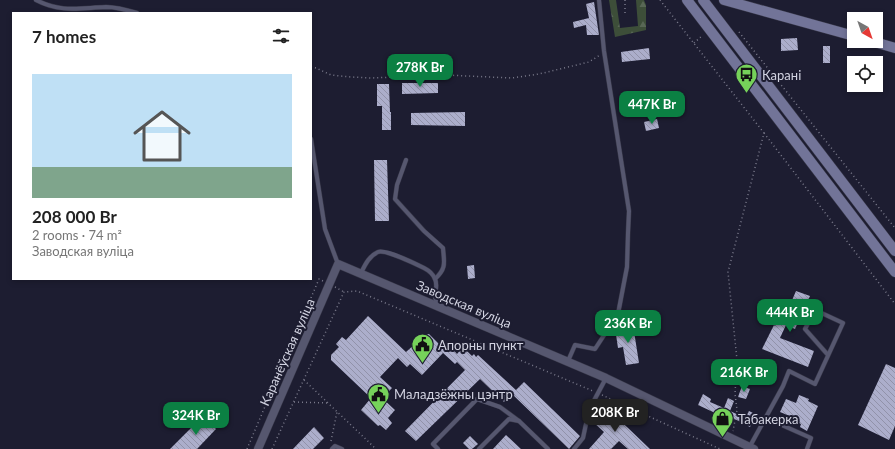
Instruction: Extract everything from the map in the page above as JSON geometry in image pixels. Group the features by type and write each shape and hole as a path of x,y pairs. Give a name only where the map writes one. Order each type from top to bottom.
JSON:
{"street":[{"path":"687,0 895,272"},
{"path":"703,0 895,251"},
{"path":"699,17 724,0 847,34"},
{"path":"883,45 895,48"},
{"name":"Заводская вуліца","path":"338,264 568,361 751,448"},
{"name":"Каранёўская вуліца","path":"258,449 338,264"}],"lane":[{"path":"36,0 47,6 68,10 108,7 132,12"},
{"path":"568,361 575,345 595,349 618,314 627,267 629,211 604,51 599,0"},
{"path":"312,146 325,230 338,264"},
{"path":"406,160 397,185 395,198 424,231 443,248 445,265 442,272 435,278"},
{"path":"361,273 367,260 380,251 387,252 424,268 435,278 435,298 438,306"},
{"path":"751,448 783,386 789,371 815,384 843,323 815,310 805,329 828,355"},
{"path":"574,449 583,438 589,410 606,378"},
{"path":"438,449 433,444 477,399 500,406 519,421 548,449"},
{"path":"766,418 811,438 807,449"},
{"path":"482,448 509,419 519,421"},
{"path":"332,449 334,446 342,449"}],"path":[{"path":"625,0 625,13"},
{"path":"660,0 895,304"},
{"path":"737,29 895,228"},
{"path":"312,67 332,75 351,77 371,78 445,75 512,78 539,74 589,62 604,51"},
{"path":"732,439 737,410 735,394 737,360 728,272 764,133"},
{"path":"247,449 319,278 344,292 357,292 598,394 720,449"},
{"path":"272,449 344,292"},
{"path":"304,380 376,449"},
{"path":"294,402 328,403"},
{"path":"332,449 331,440 337,412"}],"green space":[{"path":"609,0 616,0 620,28 638,26 636,0 644,0 646,5 646,30 615,37"}],"building":[{"path":"594,2 599,35 587,35 586,25 574,28 573,22 589,18 586,4"},
{"path":"797,38 798,50 781,51 781,39"},
{"path":"823,46 830,46 830,63 823,63"},
{"path":"649,48 650,59 622,62 621,52"},
{"path":"402,83 438,83 438,93 402,94"},
{"path":"377,84 389,84 391,130 382,130 382,106 377,106"},
{"path":"465,112 465,126 411,125 411,113"},
{"path":"657,119 659,128 646,131 644,122"},
{"path":"374,160 387,160 389,221 375,221"},
{"path":"474,265 475,278 468,279 467,266"},
{"path":"796,291 810,296 795,329 786,325 780,338 814,351 808,367 762,349 782,310 787,312"},
{"path":"368,316 406,352 425,335 429,334 440,345 442,342 448,348 450,346 457,354 463,347 472,356 474,354 476,357 478,355 516,390 524,382 580,436 569,449 512,394 504,402 480,379 416,441 405,431 465,370 457,362 455,364 443,353 422,375 410,364 407,367 398,358 380,377 392,388 382,398 395,410 388,418 392,423 386,430 380,425 378,426 361,410 371,398 331,360 331,355 339,347 336,344 342,337 346,340"},
{"path":"633,325 639,363 626,365 623,347 618,348 615,328"},
{"path":"886,364 895,368 895,426 889,440 858,425"},
{"path":"742,386 750,389 746,399 738,397"},
{"path":"703,394 711,399 710,402 724,408 728,398 734,401 730,411 745,418 749,411 757,415 750,427 733,418 731,422 698,405"},
{"path":"799,395 809,399 808,401 818,406 807,431 800,427 801,424 791,420 792,417 780,412 786,399 796,403"},
{"path":"605,407 650,449 628,449 619,441 611,449 589,449 604,432 592,421"},
{"path":"203,416 216,429 197,449 170,449"},
{"path":"314,427 324,438 313,449 293,449"},
{"path":"506,435 521,449 493,449"},
{"path":"470,436 478,444 472,449 469,449 463,443"}],"place":[{"name":"Карані","path":"746,94"},
{"name":"Апорны пункт","path":"423,364"},
{"name":"Маладзёжны цэнтр","path":"378,414"},
{"name":"Табакерка","path":"722,438"}]}
